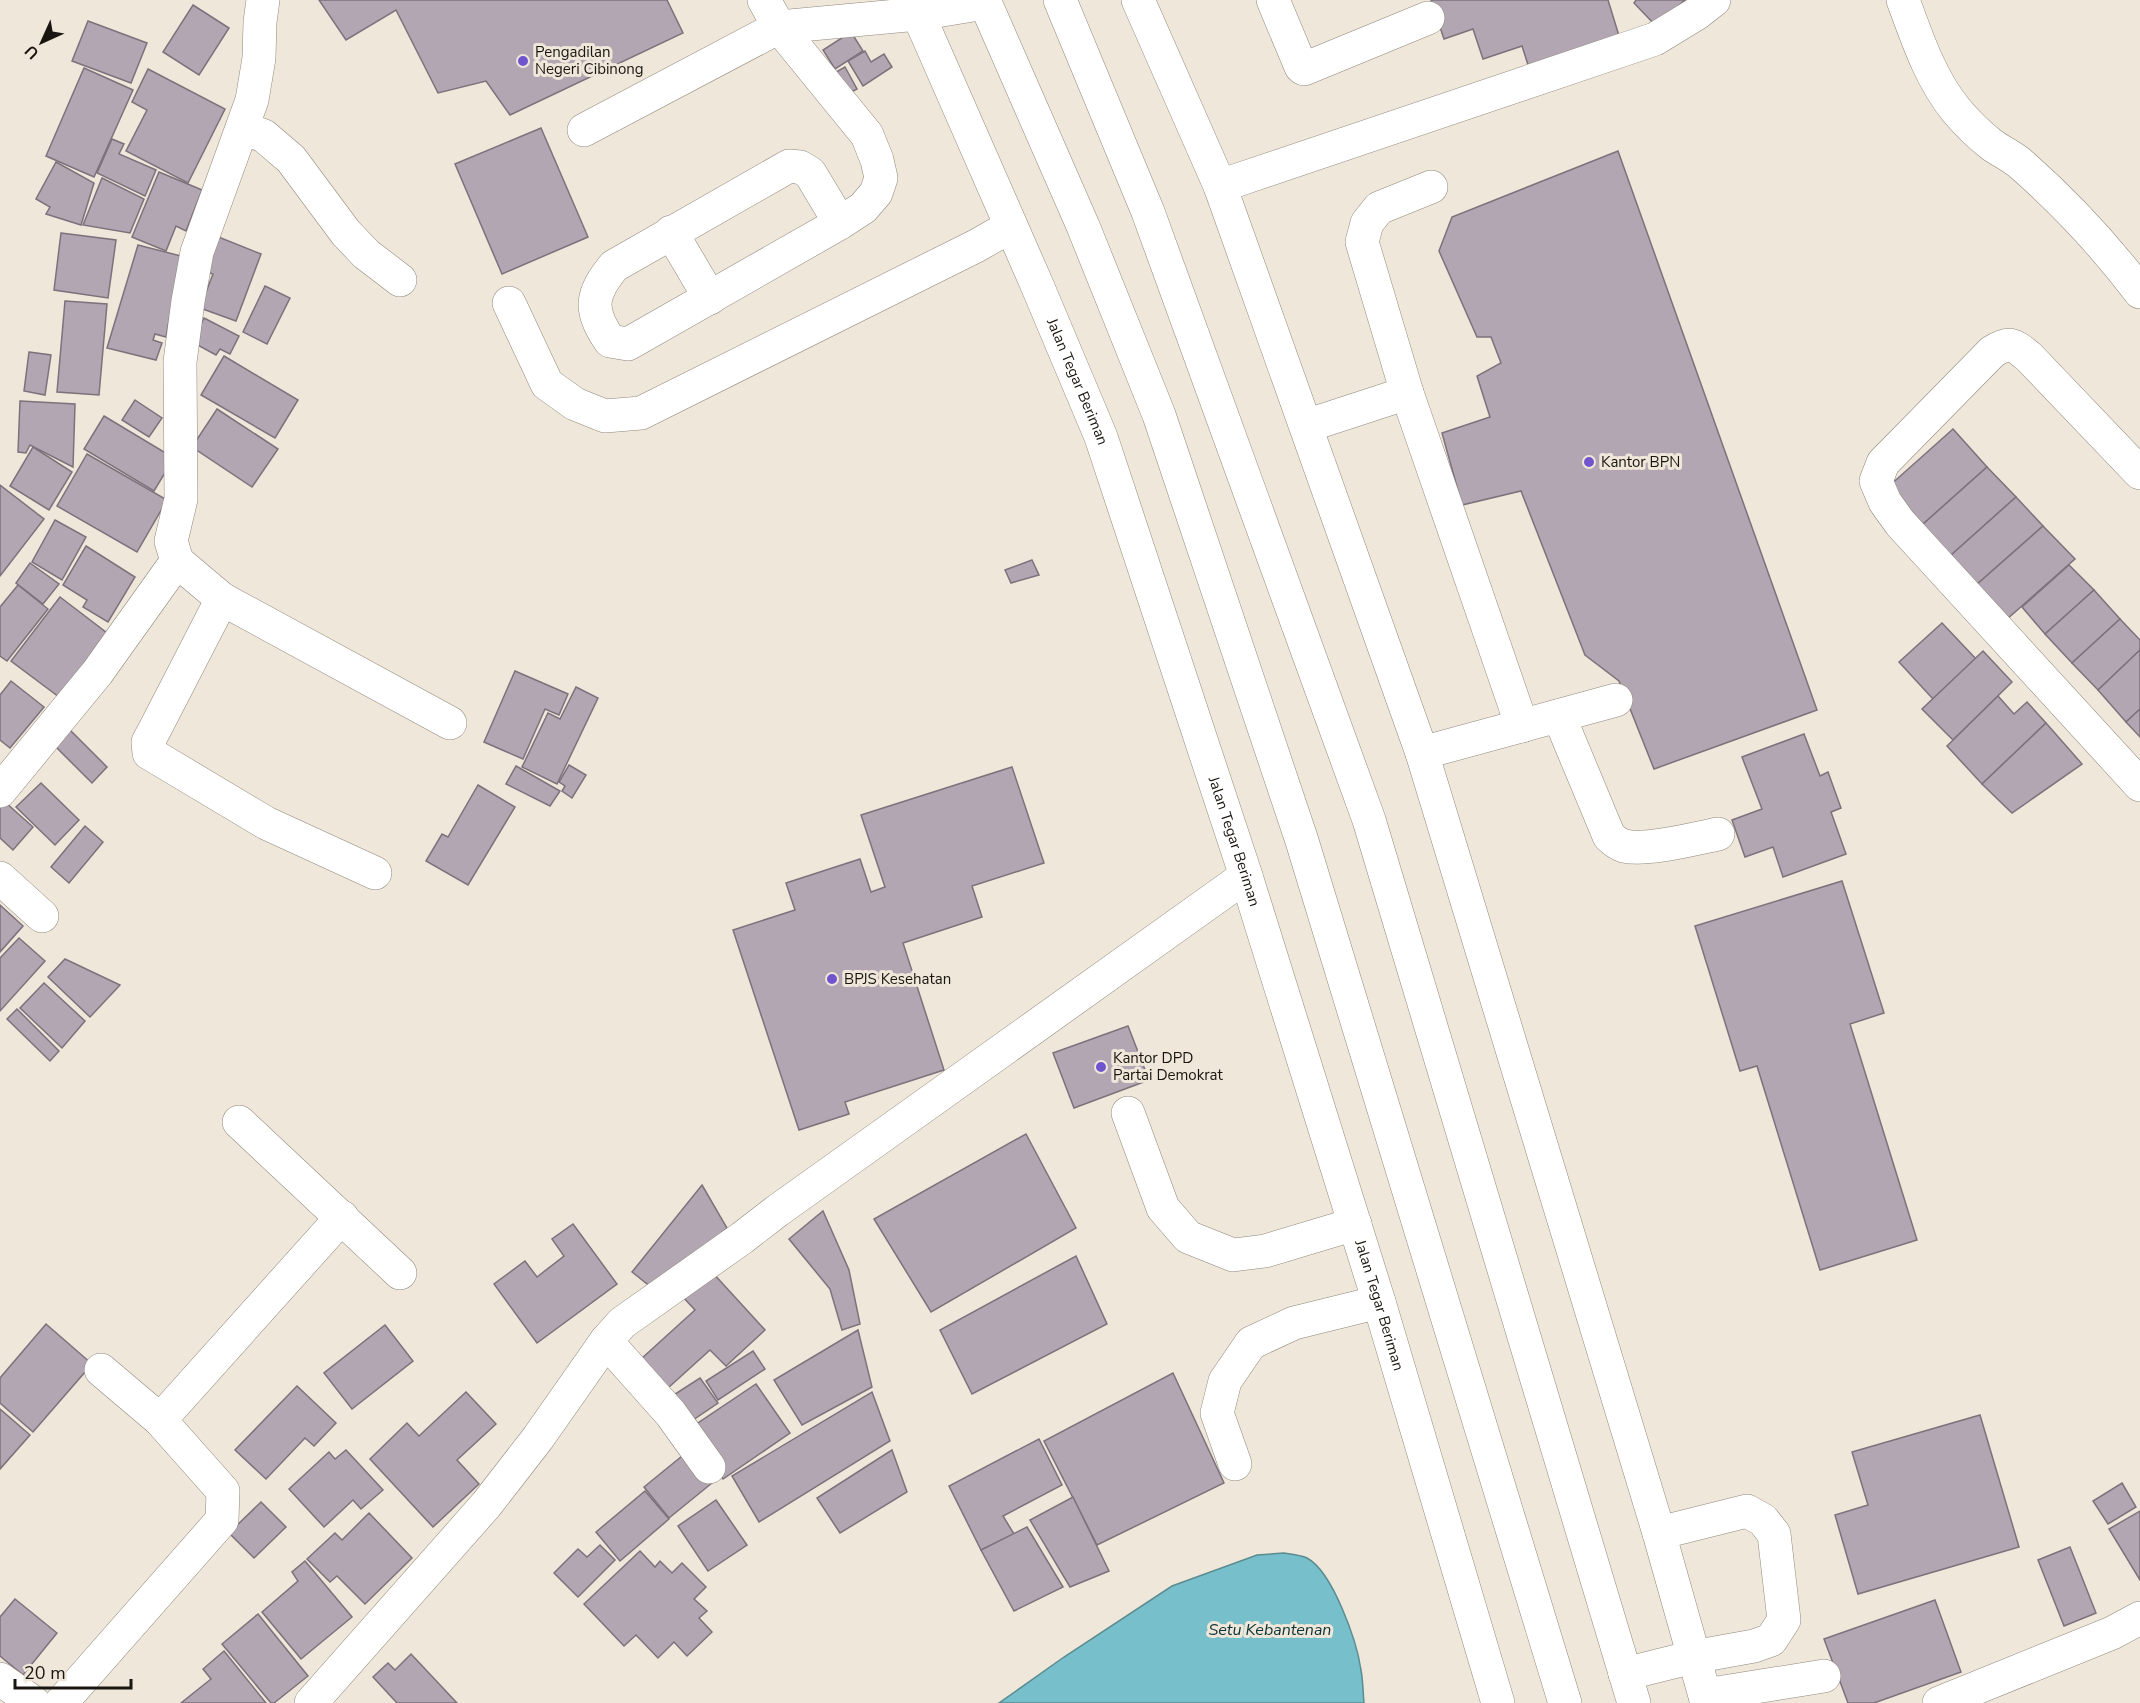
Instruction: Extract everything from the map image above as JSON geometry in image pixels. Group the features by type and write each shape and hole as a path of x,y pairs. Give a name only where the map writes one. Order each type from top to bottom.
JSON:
{"main road":[{"path":"263,0 259,58 252,100 197,252 188,301 180,362 181,499 171,541 177,561 222,598 450,723"},
{"path":"1060,0 1148,212 1369,820 1630,1689 1693,1657 1754,1646 1771,1640 1784,1620 1774,1534 1763,1520 1747,1511 1659,1533"},
{"path":"1138,0 1220,186 1422,753 1659,1533 1706,1699 1824,1676"},
{"path":"1273,0 1301,67 1304,69 1428,18"},
{"path":"1220,186 1655,39 1714,0"},
{"path":"1903,0 1918,42 1935,79 1955,108 1973,129 1993,146 2017,161 2040,182 2120,265 2140,292"},
{"path":"584,130 772,14 984,1 1083,226 1159,415 1302,841 1565,1703"},
{"name":"Jalan Tegar Beriman","path":"915,7 1101,437 1246,876 1379,1302 1498,1703"},
{"path":"772,14 867,135 881,178 876,193 863,208 840,224 628,344 610,340 600,326 595,305 599,284 614,266 789,166 800,167 810,173 840,224"},
{"path":"243,128 264,136 291,159 346,233 366,254 400,280"},
{"path":"1431,187 1379,208 1367,223 1362,242 1407,393 1522,726"},
{"path":"509,303 547,384 575,404 605,416 641,413 976,246 1011,226"},
{"path":"671,232 710,298"},
{"path":"2140,473 2029,357 2014,345 2003,345 1992,352 1883,463 1876,481 1885,502 1900,523 2140,785"},
{"path":"1306,426 1407,393"},
{"path":"0,791 111,655 177,561"},
{"path":"222,598 148,742 149,753 266,823 375,873"},
{"path":"1422,753 1616,699"},
{"path":"1559,716 1609,836 1617,844 1627,847 1660,845 1718,834"},
{"path":"312,1703 486,1505 538,1438 606,1341 622,1323 1246,876"},
{"path":"0,878 42,916"},
{"path":"1128,1113 1163,1208 1188,1237 1233,1255 1265,1251 1355,1224"},
{"path":"239,1122 400,1273"},
{"path":"160,1420 342,1217"},
{"path":"1235,1464 1217,1413 1225,1381 1251,1343 1294,1323 1379,1302"},
{"path":"606,1341 671,1414 709,1467"},
{"path":"61,1703 222,1520 223,1491 160,1420 101,1370"},
{"path":"1939,1703 2112,1633 2140,1618"},
{"path":"0,1679 34,1703"}],"water":[{"name":"Setu Kebantenan","path":"1284,1553 1307,1558 1326,1577 1334,1592 1355,1643 1364,1703 999,1703 1172,1586 1257,1555"}],"building":[{"name":"Pengadilan Negeri Cibinong","path":"319,0 667,0 683,33 510,115 486,81 438,93 396,10 346,40"},
{"path":"1431,0 1608,0 1620,39 1529,68 1522,46 1483,59 1473,29 1444,39"},
{"path":"1636,0 1685,0 1656,26 1634,3"},
{"path":"193,5 229,28 199,75 163,52"},
{"path":"88,21 147,43 131,83 72,61"},
{"path":"851,32 863,51 835,69 823,50"},
{"path":"865,51 871,62 884,54 892,67 863,86 848,61"},
{"path":"845,67 857,89 841,98 829,76"},
{"path":"84,68 133,90 94,177 46,156"},
{"path":"148,69 225,109 188,183 126,151 147,110 132,102"},
{"path":"541,128 588,237 502,274 455,164"},
{"path":"112,139 124,144 119,154 156,170 145,196 97,173"},
{"name":"Kantor BPN","path":"1618,151 1817,710 1654,769 1619,681 1585,655 1521,491 1462,505 1442,433 1490,417 1477,376 1501,363 1491,337 1477,337 1439,251 1452,217"},
{"path":"56,162 94,183 81,225 46,214 50,207 36,199"},
{"path":"159,172 202,190 186,231 176,226 166,251 132,237"},
{"path":"102,178 144,199 130,233 83,225"},
{"path":"61,233 116,240 108,298 54,290"},
{"path":"211,234 261,254 236,321 200,308 213,274 199,270"},
{"path":"138,245 181,256 166,337 155,334 153,340 162,343 156,360 107,348"},
{"path":"265,286 290,298 267,344 243,332"},
{"path":"65,301 107,304 99,395 57,392"},
{"path":"204,318 239,336 230,354 220,349 216,355 192,342"},
{"path":"29,352 51,355 45,395 24,391"},
{"path":"224,356 298,400 275,438 201,395"},
{"path":"135,400 162,418 149,437 122,420"},
{"path":"20,401 75,404 73,467 30,445 26,453 18,452"},
{"path":"217,409 278,449 252,487 192,447"},
{"path":"104,416 174,458 154,491 84,449"},
{"path":"1953,429 1987,467 1922,525 1888,487"},
{"path":"33,447 72,472 49,510 10,486"},
{"path":"87,454 167,500 137,552 57,506"},
{"path":"1987,467 2016,497 1950,556 1922,525"},
{"path":"0,485 44,519 0,576"},
{"path":"2016,497 2043,526 1975,586 1950,556"},
{"path":"55,520 86,537 62,580 32,562"},
{"path":"2043,526 2075,559 2006,620 1975,586"},
{"path":"86,546 135,577 108,622 83,607 87,600 63,585"},
{"path":"1032,560 1039,575 1011,583 1005,570"},
{"path":"30,563 59,584 43,604 16,583"},
{"path":"2069,565 2094,590 2045,634 2022,607"},
{"path":"18,585 48,609 7,661 0,656 0,607"},
{"path":"2094,590 2120,619 2072,663 2045,634"},
{"path":"60,597 107,633 59,697 11,661"},
{"path":"2120,619 2140,640 2140,650 2098,690 2072,663"},
{"path":"1942,623 1976,659 1933,699 1899,662"},
{"path":"2140,650 2140,709 2126,722 2098,690"},
{"path":"1983,651 2012,682 1953,740 1922,709"},
{"path":"515,671 568,694 559,715 545,709 523,759 484,742"},
{"path":"11,681 44,707 10,748 0,740 0,695"},
{"path":"576,687 598,698 557,784 522,767 548,713 560,719"},
{"path":"1998,696 2014,714 2027,702 2046,723 1982,784 1947,746"},
{"path":"2140,709 2140,737 2126,722"},
{"path":"2046,723 2082,764 2012,813 1982,784"},
{"path":"65,725 107,767 92,783 49,740"},
{"path":"1804,734 1820,776 1828,772 1841,808 1831,812 1846,854 1783,877 1773,847 1745,857 1732,820 1762,809 1742,757"},
{"path":"569,765 586,775 572,798 562,791 565,786 559,782"},
{"path":"516,766 560,791 550,806 506,784"},
{"name":"BPJS Kesehatan","path":"1012,767 1044,863 972,886 982,917 903,943 944,1070 845,1102 849,1114 799,1130 733,930 795,910 786,883 860,859 871,892 885,887 861,815"},
{"path":"41,783 79,820 55,845 16,807"},
{"path":"478,785 515,807 468,885 426,861 442,834 448,837"},
{"path":"5,802 33,827 13,850 0,838 0,807"},
{"path":"85,826 103,842 69,883 51,867"},
{"path":"1842,881 1884,1013 1850,1024 1917,1240 1820,1270 1757,1066 1740,1071 1695,926"},
{"path":"0,905 23,926 0,952"},
{"path":"19,938 45,961 0,1011 0,958"},
{"path":"65,959 120,985 90,1017 48,977"},
{"path":"44,983 85,1021 62,1048 20,1008"},
{"path":"17,1009 59,1051 50,1061 7,1019"},
{"name":"Kantor DPD Partai Demokrat","path":"1128,1026 1149,1080 1074,1108 1053,1053"},
{"path":"1026,1134 1076,1228 931,1312 874,1219"},
{"path":"702,1185 727,1228 695,1257 651,1287 632,1272"},
{"path":"823,1211 849,1270 860,1324 842,1330 830,1289 789,1239"},
{"path":"573,1224 617,1284 537,1343 494,1284 525,1261 537,1277 564,1256 552,1239"},
{"path":"1076,1256 1107,1324 972,1394 940,1330"},
{"path":"712,1272 765,1330 726,1366 710,1350 668,1388 641,1359 695,1310 682,1296"},
{"path":"46,1324 92,1364 33,1432 0,1403 0,1378"},
{"path":"385,1325 413,1361 352,1409 324,1373"},
{"path":"858,1330 872,1387 802,1425 774,1380"},
{"path":"753,1351 765,1369 718,1400 706,1381"},
{"path":"1173,1373 1224,1483 1097,1545 1044,1441"},
{"path":"700,1378 718,1403 687,1424 669,1398"},
{"path":"756,1384 790,1433 723,1479 689,1429"},
{"path":"297,1386 336,1423 314,1446 305,1438 266,1479 235,1450"},
{"path":"466,1392 496,1424 457,1460 479,1484 433,1527 370,1459 407,1423 419,1436"},
{"path":"872,1392 890,1441 759,1522 732,1476"},
{"path":"0,1409 30,1435 0,1469"},
{"path":"1980,1415 2019,1547 1858,1594 1835,1515 1868,1505 1852,1452"},
{"path":"1039,1439 1062,1485 1003,1516 1014,1534 981,1550 949,1486"},
{"path":"346,1450 383,1490 361,1509 353,1500 324,1527 289,1489 329,1452 335,1459"},
{"path":"892,1450 907,1492 840,1533 817,1498"},
{"path":"687,1452 712,1483 669,1518 644,1487"},
{"path":"2122,1483 2136,1507 2108,1524 2093,1501"},
{"path":"645,1491 669,1519 620,1561 596,1532"},
{"path":"1073,1497 1109,1571 1070,1587 1030,1520"},
{"path":"716,1500 747,1545 708,1571 678,1526"},
{"path":"261,1502 286,1527 254,1558 229,1533"},
{"path":"2140,1511 2140,1580 2109,1529"},
{"path":"369,1513 412,1558 365,1604 337,1576 330,1582 307,1559 335,1533 342,1540"},
{"path":"1027,1527 1063,1587 1014,1611 981,1550"},
{"path":"600,1545 615,1560 578,1597 554,1573 578,1549 587,1557"},
{"path":"2070,1547 2096,1613 2064,1626 2038,1560"},
{"path":"640,1551 655,1567 660,1561 672,1573 682,1563 706,1587 694,1599 707,1611 699,1618 712,1632 687,1656 674,1642 658,1658 636,1635 624,1646 584,1604"},
{"path":"305,1561 352,1617 301,1659 262,1612 298,1581 292,1572"},
{"path":"15,1599 57,1633 23,1675 0,1656 0,1617"},
{"path":"1935,1600 1961,1672 1874,1703 1848,1703 1824,1639"},
{"path":"258,1614 308,1676 274,1703 271,1703 222,1644"},
{"path":"224,1651 266,1703 181,1703 211,1679 203,1669"},
{"path":"411,1654 457,1703 397,1703 373,1677 388,1663 395,1670"}],"place":[{"name":"Pengadilan Negeri Cibinong","path":"523,61"},
{"name":"Kantor BPN","path":"1589,462"},
{"name":"BPJS Kesehatan","path":"832,979"},
{"name":"Kantor DPD Partai Demokrat","path":"1101,1067"}]}
